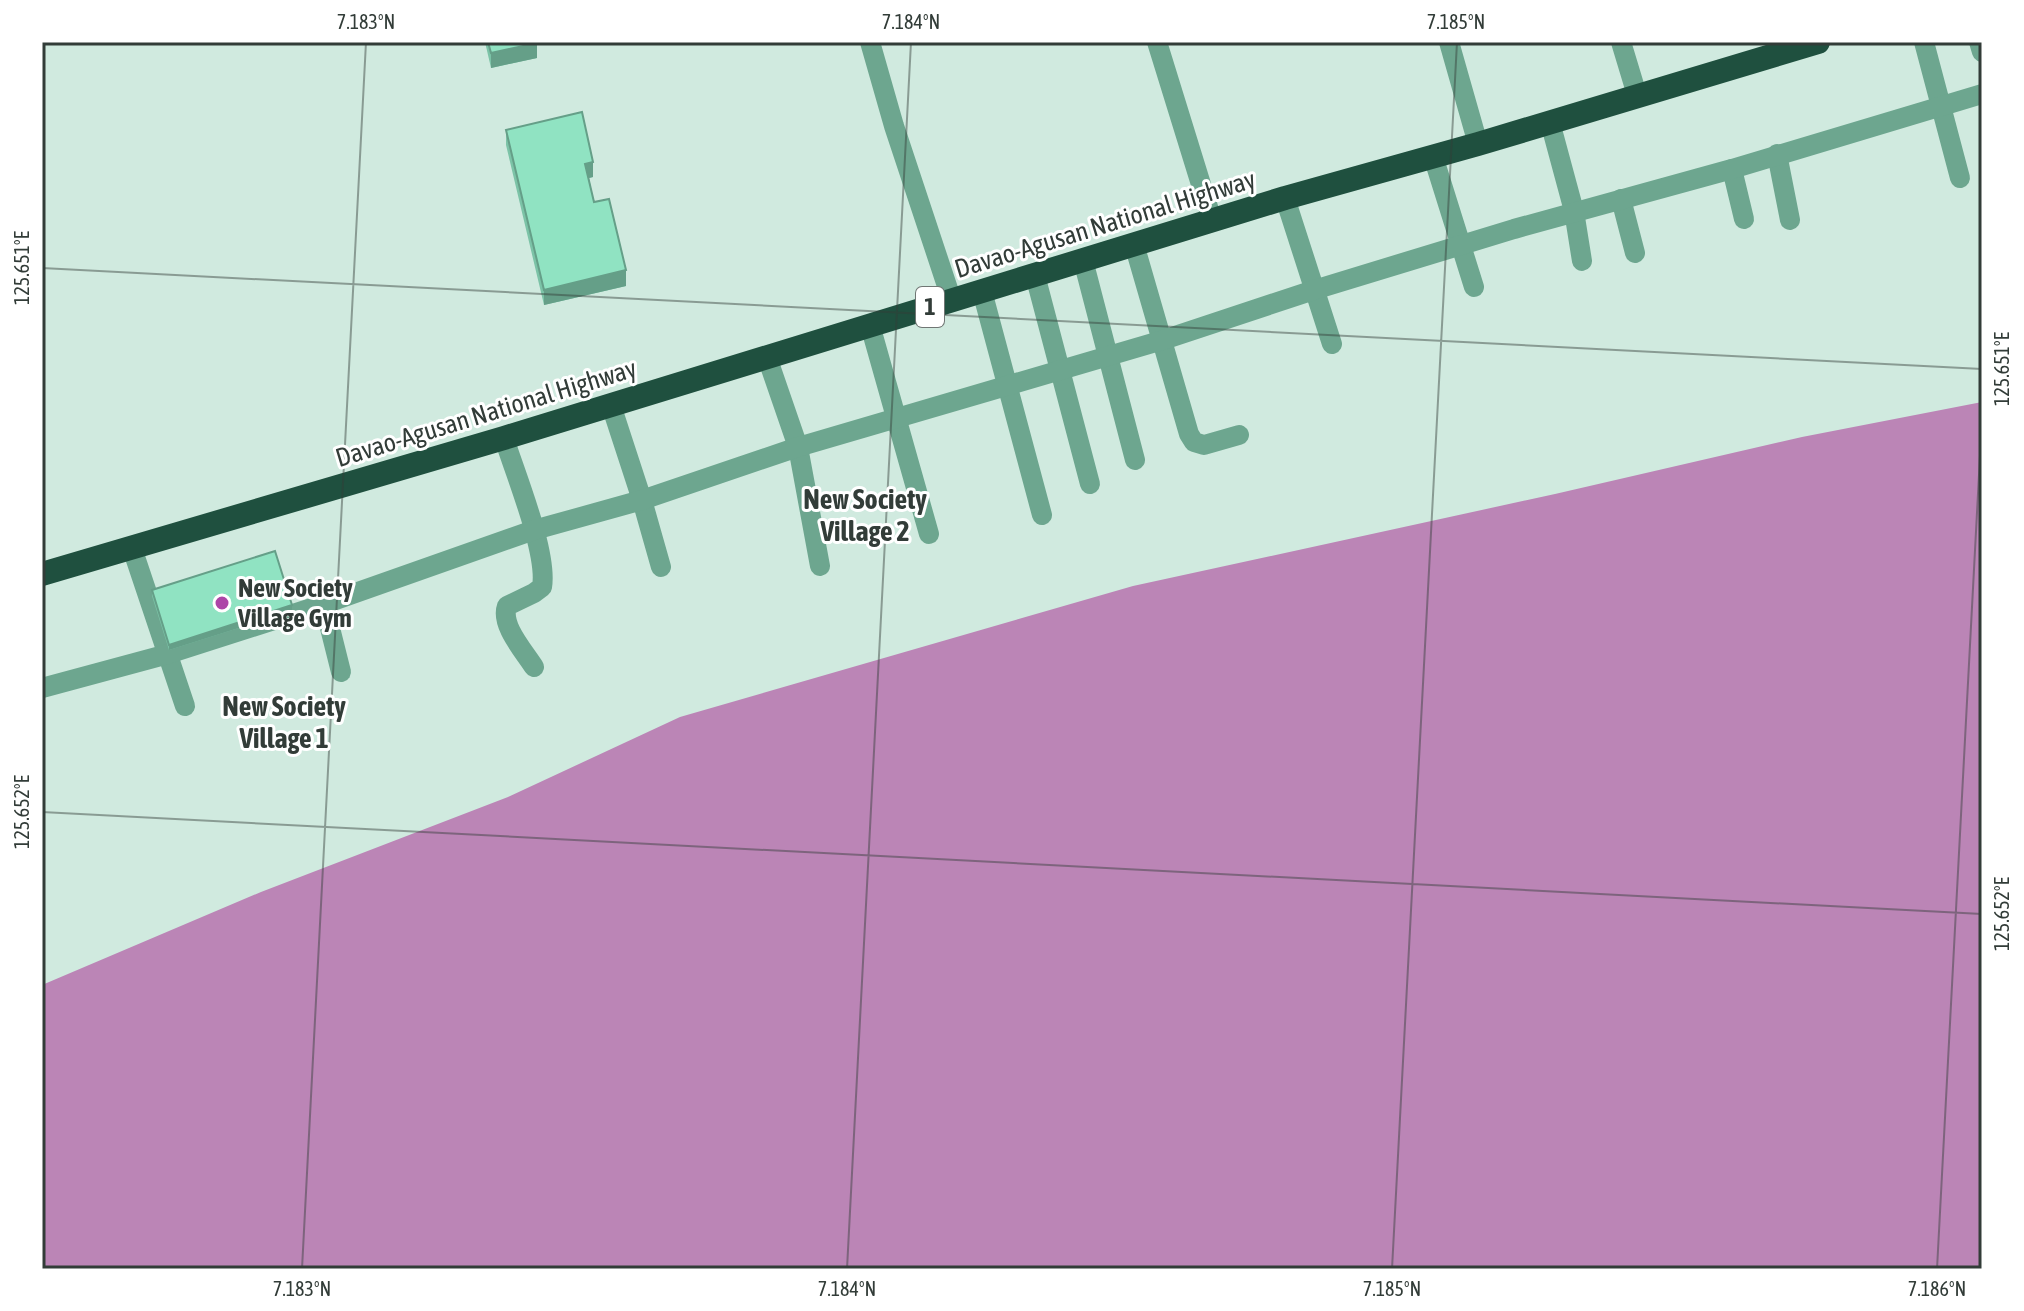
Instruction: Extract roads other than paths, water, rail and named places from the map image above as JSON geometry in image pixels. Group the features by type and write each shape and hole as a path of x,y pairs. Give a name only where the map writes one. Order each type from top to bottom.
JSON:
{"highway":[{"name":"Davao-Agusan National Highway","path":"42,574 504,438 1285,198 1818,42"}],"street":[{"path":"870,42 894,126 952,301"},
{"path":"1157,42 1212,220"},
{"path":"1449,42 1478,144"},
{"path":"1621,42 1637,95"},
{"path":"1924,42 1960,178"},
{"path":"1979,42 1982,52"},
{"path":"42,688 168,654 324,604 534,530 642,500 798,447 1163,340 1314,290 1574,211 1732,169 1982,94"},
{"path":"1550,122 1574,211 1582,261"},
{"path":"1777,154 1790,220"},
{"path":"1433,156 1474,287"},
{"path":"1732,169 1744,219"},
{"path":"1285,198 1332,344"},
{"path":"1621,199 1635,253"},
{"path":"1134,244 1189,434 1194,442 1204,445 1239,435"},
{"path":"1083,260 1135,460"},
{"path":"1035,275 1090,484"},
{"path":"982,291 1042,515"},
{"path":"870,325 929,534"},
{"path":"767,357 798,447 820,566"},
{"path":"611,405 661,567"},
{"path":"504,438 543,566 542,587 507,606 504,612 509,628 534,667"},
{"path":"132,548 185,706"},
{"path":"324,604 341,672"}],"place":[{"name":"New Society Village Gym","path":"222,603"}],"district":[{"name":"New Society Village 2","path":"865,515"},
{"name":"New Society Village 1","path":"284,722"}]}
